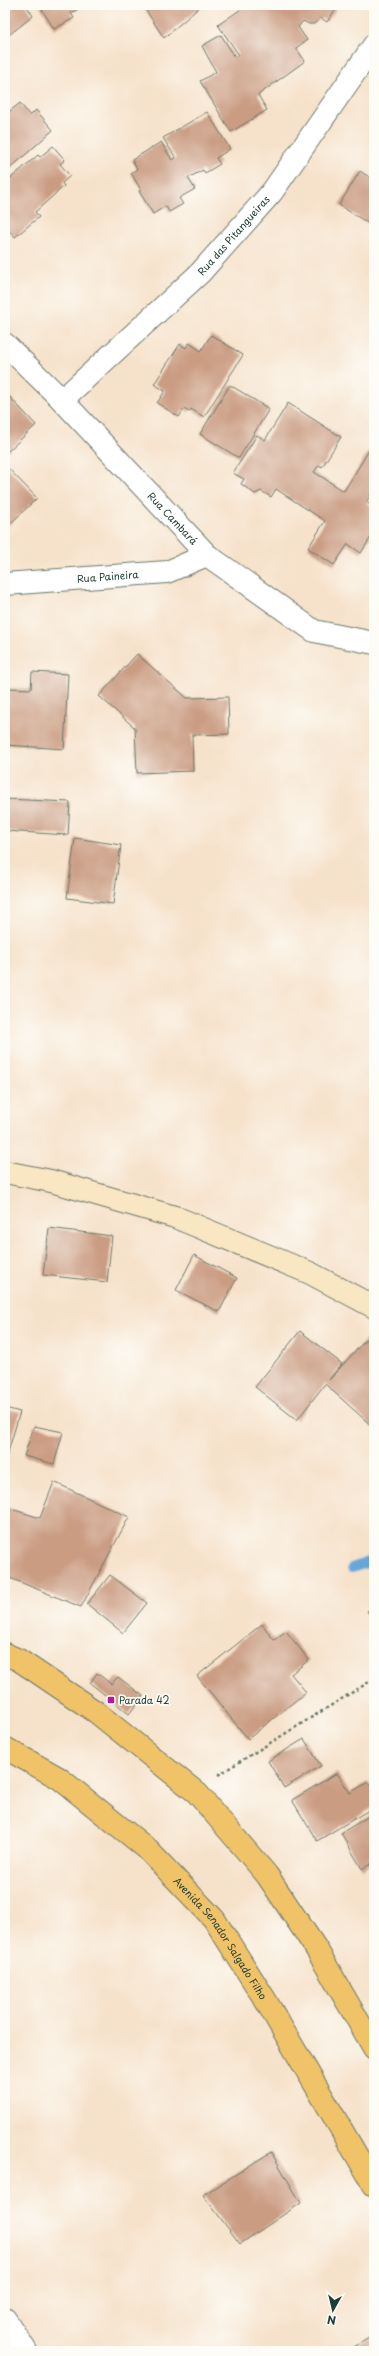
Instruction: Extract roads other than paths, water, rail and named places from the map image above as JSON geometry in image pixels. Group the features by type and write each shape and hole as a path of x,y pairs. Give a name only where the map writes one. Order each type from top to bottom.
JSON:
{"main road":[{"path":"5,1654 18,1660 96,1712 197,1793 267,1874 317,1950 374,2048"},
{"name":"Avenida Senador Salgado Filho","path":"5,1748 59,1778 140,1843 214,1919 266,2001 374,2185"}],"street":[{"name":"Rua das Pitangueiras","path":"62,400 200,273 272,192 374,44"},
{"name":"Rua Cambará","path":"5,344 62,400 207,555 314,631 374,643"},
{"name":"Rua Paineira","path":"5,584 167,572 207,555"},
{"path":"5,1172 51,1181 175,1217 310,1273 374,1307"},
{"path":"5,2319 26,2351"}],"waterway":[{"path":"352,1568 374,1560"}],"place":[{"name":"Parada 42","path":"111,1700"}]}
